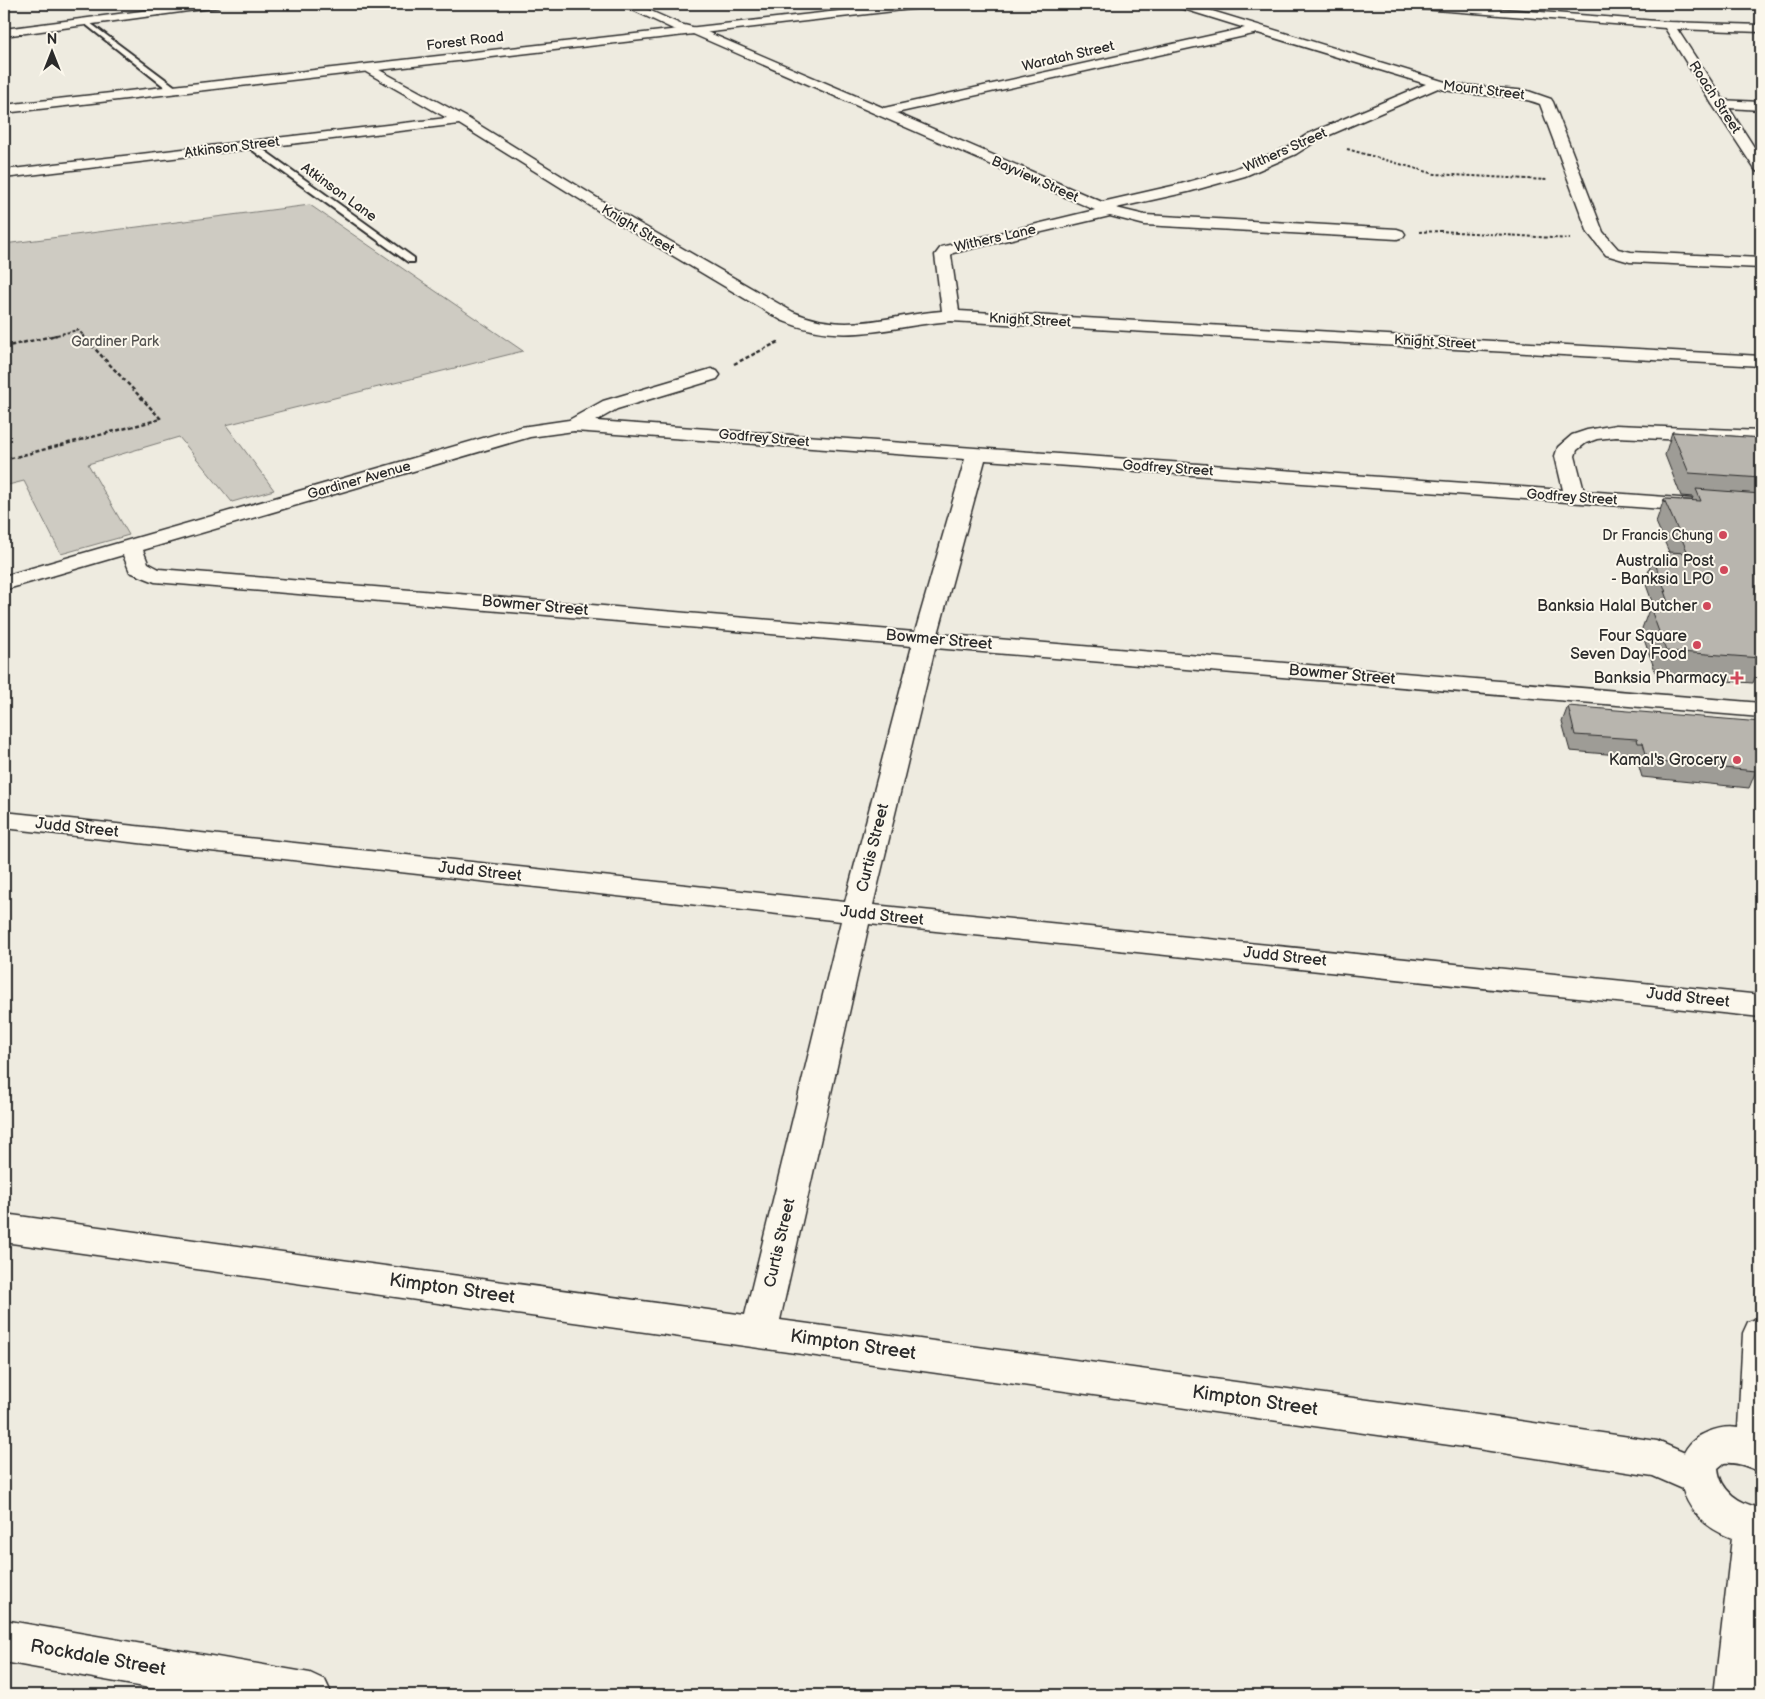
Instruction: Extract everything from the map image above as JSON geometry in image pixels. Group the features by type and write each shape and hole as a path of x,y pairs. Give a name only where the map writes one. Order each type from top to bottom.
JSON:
{"street":[{"path":"148,4 160,12"},
{"path":"4,33 218,4"},
{"path":"626,4 677,27 696,31"},
{"name":"Forest Road","path":"4,109 925,4"},
{"name":"Mount Street","path":"1178,4 1436,84 1459,90 1528,95 1544,100 1596,233 1612,252 1630,257 1761,263"},
{"path":"1397,4 1669,25 1761,29"},
{"name":"Roach Street","path":"1669,25 1761,168"},
{"name":"Waratah Street","path":"884,112 1259,29"},
{"name":"Bayview Street","path":"696,31 1105,209 1145,220 1397,234"},
{"name":"Knight Street","path":"370,68 461,120 623,220 804,325 830,329 859,329 917,318 951,316 1761,361"},
{"name":"Withers Street","path":"1105,209 1219,178 1260,164 1299,147 1310,139 1436,84"},
{"path":"1719,104 1761,106"},
{"name":"Atkinson Street","path":"4,174 461,120"},
{"name":"Withers Lane","path":"951,316 942,255 946,250 1105,209"},
{"name":"Gardiner Avenue","path":"4,583 528,431 574,425 610,405 711,376"},
{"name":"Godfrey Street","path":"574,425 606,425 976,455 1761,510"},
{"path":"1575,497 1565,456 1568,446 1579,439 1594,434 1636,432 1761,438"},
{"name":"Curtis Street","path":"759,1332 856,913 926,639 976,455"},
{"name":"Bowmer Street","path":"131,547 138,567 155,575 1761,710"},
{"name":"Judd Street","path":"4,820 856,913 1761,1006"},
{"name":"Kimpton Street","path":"4,1228 1657,1459 1699,1478"},
{"path":"1736,1695 1757,1527 1739,1522 1712,1503 1699,1478 1698,1467 1702,1457 1709,1450 1718,1446 1743,1446 1759,1453 1761,1333"},
{"name":"Rockdale Street","path":"4,1641 310,1695"}],"lane":[{"path":"86,22 174,90"},
{"name":"Atkinson Lane","path":"250,145 411,260"}],"path":[{"path":"1310,139 1435,174 1575,181"},
{"path":"1397,234 1440,231 1603,242"},
{"path":"4,347 78,330 161,419 4,460"},
{"path":"711,376 782,340 775,336"}],"green space":[{"name":"Gardiner Park","path":"310,205 523,351 226,425 274,490 232,502 179,437 88,464 129,535 61,554 24,481 4,486 4,244"}],"building":[{"path":"1672,432 1761,438 1761,478 1689,473"},
{"path":"1696,489 1761,494 1761,658 1666,651 1650,607 1670,608 1653,558 1670,559 1667,552 1688,553 1664,499 1701,501"},
{"path":"1568,706 1761,722 1756,771 1648,761 1643,743 1638,743 1637,739 1575,735"}],"place":[{"name":"Dr Francis Chung","path":"1723,535"},
{"name":"Australia Post - Banksia LPO","path":"1724,570"},
{"name":"Banksia Halal Butcher","path":"1707,606"},
{"name":"Four Square Seven Day Food","path":"1697,645"},
{"name":"Banksia Pharmacy","path":"1737,678"},
{"name":"Kamal's Grocery","path":"1737,760"}]}
